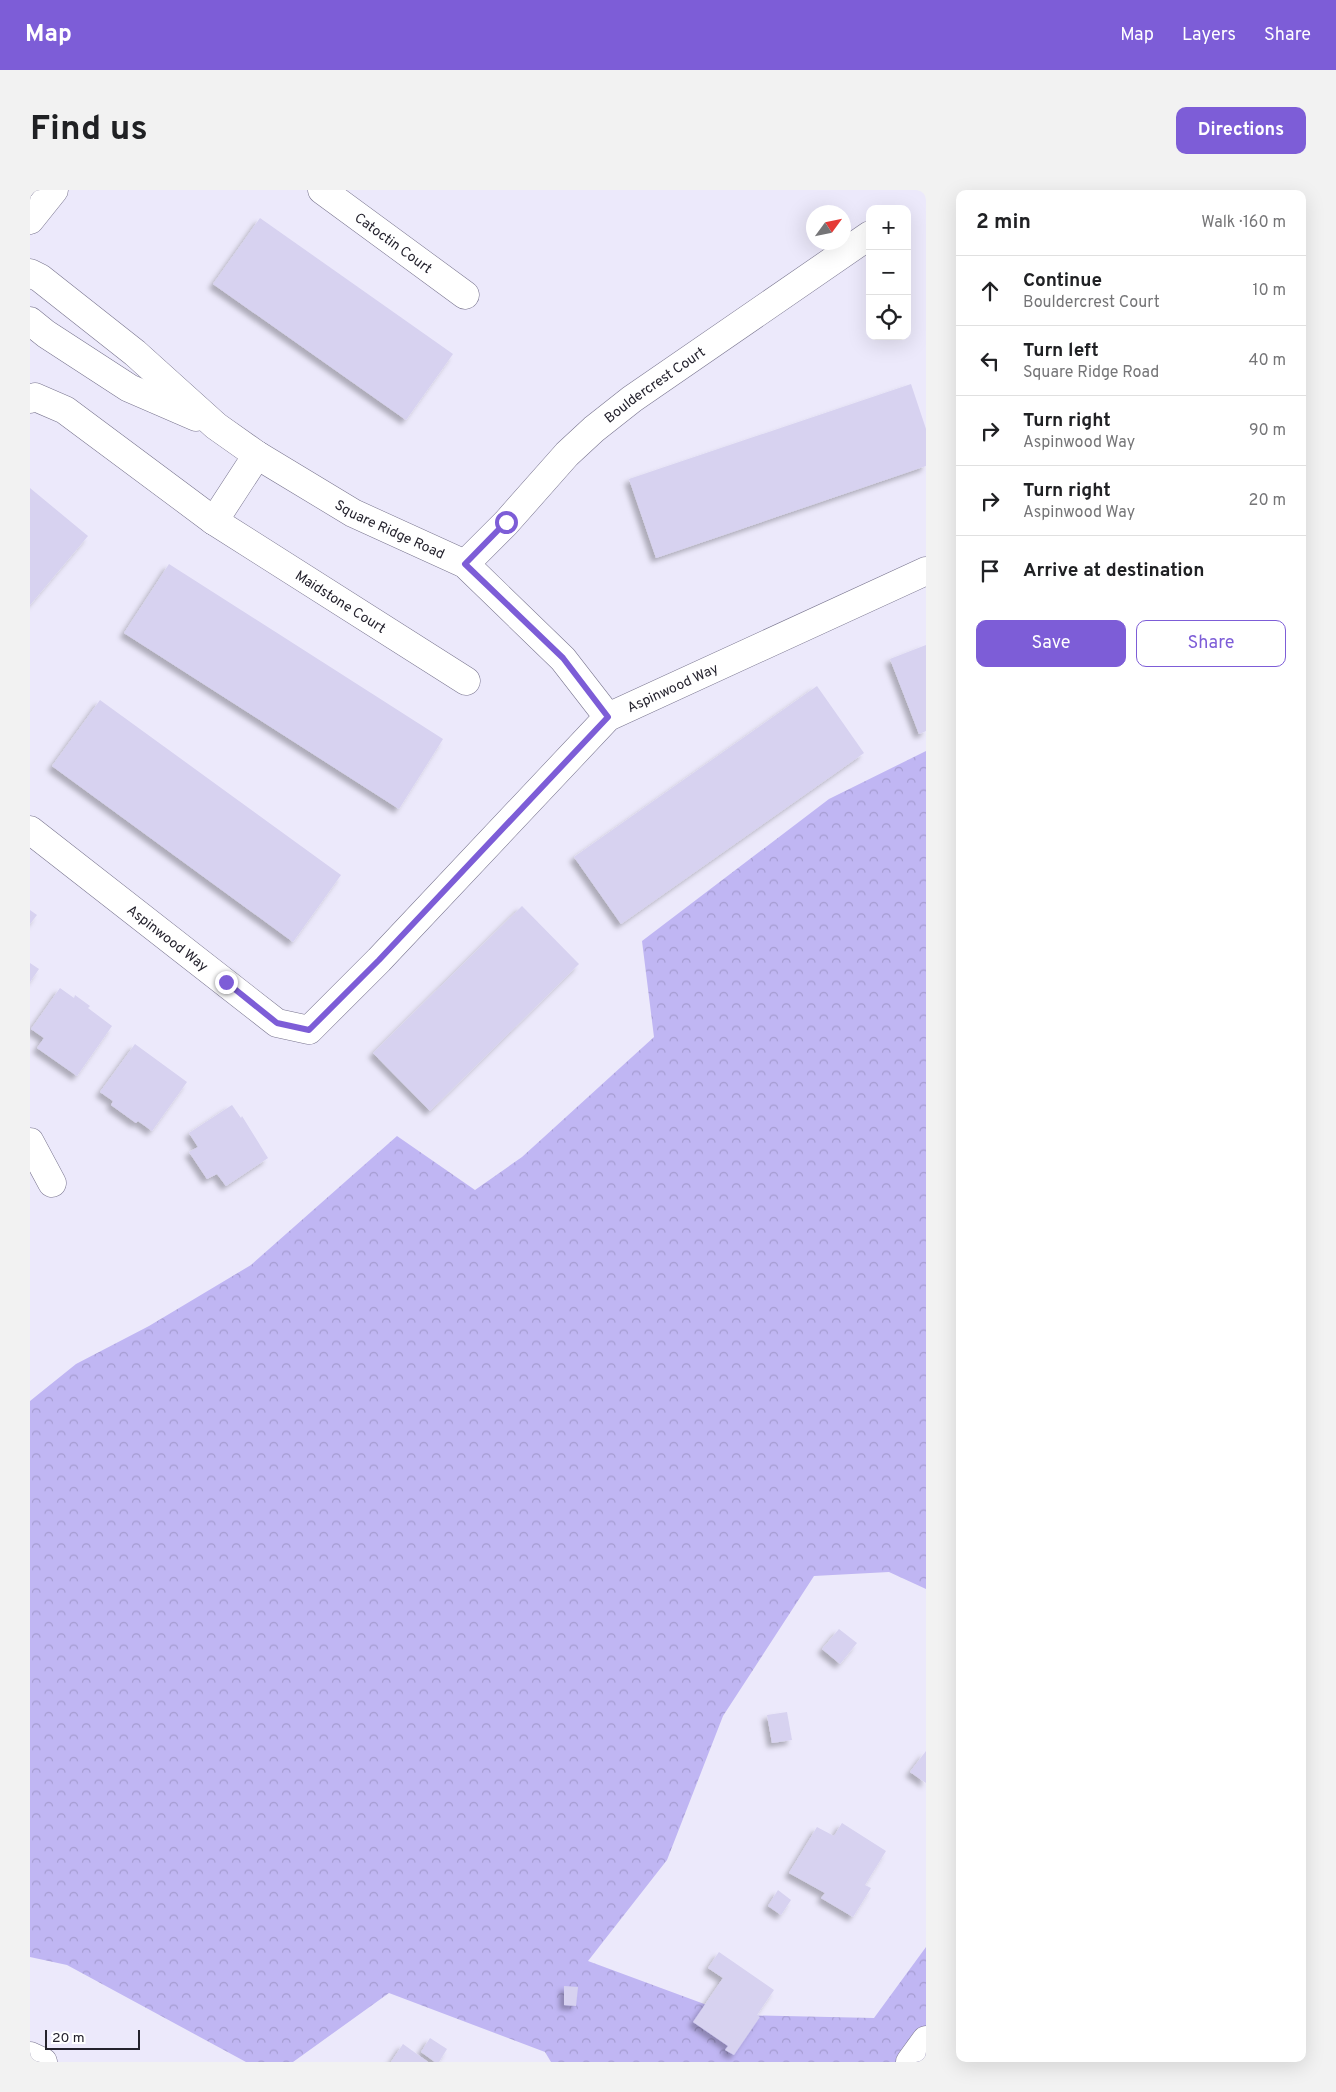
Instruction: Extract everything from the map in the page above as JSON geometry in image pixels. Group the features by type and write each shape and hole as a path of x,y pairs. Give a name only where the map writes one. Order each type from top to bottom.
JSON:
{"street":[{"path":"30,220 54,190"},
{"name":"Catoctin Court","path":"322,190 465,296"},
{"name":"Bouldercrest Court","path":"465,564 506,522 567,454 594,428 632,399 866,238"},
{"name":"Square Ridge Road","path":"30,273 40,278 136,352 216,426 257,455 353,513 465,564 563,658 608,717"},
{"name":"Square Ridge Road","path":"30,321 46,334 129,388 216,426"},
{"name":"Maidstone Court","path":"30,399 35,398 65,410 214,521 466,681"},
{"path":"214,521 257,455"},
{"name":"Aspinwood Way","path":"30,830 277,1023 309,1030 379,960 608,717 926,571"},
{"path":"30,1142 52,1183"},
{"path":"910,2062 926,2040"},
{"path":"30,2056 43,2062"}],"green space":[{"path":"926,751 926,1589 889,1572 814,1576 723,1716 667,1860 588,1961 734,2015 874,2018 926,1947 926,2062 551,2062 545,2052 389,1993 293,2062 246,2062 67,1965 30,1957 30,1401 76,1364 149,1326 251,1265 397,1136 475,1190 522,1157 654,1037 642,941 829,799"}],"building":[{"path":"260,218 453,354 406,420 213,284"},
{"path":"911,384 926,429 926,466 656,558 629,479"},
{"path":"30,488 88,536 30,605"},
{"path":"169,564 443,739 399,809 124,633"},
{"path":"926,645 926,731 919,734 890,659"},
{"path":"817,686 864,753 621,924 574,857"},
{"path":"100,700 341,875 293,942 52,766"},
{"path":"522,906 579,964 430,1111 373,1053"},
{"path":"30,910 37,915 30,924"},
{"path":"30,963 39,969 30,982"},
{"path":"60,988 74,998 75,995 90,1006 88,1008 112,1026 77,1076 37,1048 44,1038 31,1029"},
{"path":"135,1044 187,1082 152,1131 138,1121 136,1123 111,1105 113,1101 100,1092"},
{"path":"232,1105 241,1118 242,1116 268,1158 226,1186 217,1174 207,1179 189,1152 198,1147 189,1133"},
{"path":"839,1629 857,1643 840,1664 822,1649"},
{"path":"787,1712 792,1740 772,1743 767,1715"},
{"path":"926,1751 926,1783 910,1772"},
{"path":"842,1823 886,1851 865,1885 871,1888 853,1917 821,1898 825,1893 789,1873 817,1827 834,1836"},
{"path":"778,1890 791,1900 781,1915 768,1906"},
{"path":"719,1952 774,1990 757,2015 760,2017 734,2055 725,2050 728,2046 693,2022 723,1978 708,1968"},
{"path":"564,1986 578,1987 576,2006 564,2005"},
{"path":"430,2038 447,2049 439,2062 435,2062 421,2052"},
{"path":"403,2044 428,2062 391,2062"}],"route":[{"path":"226,982 277,1023 309,1030 379,960 608,717 563,658 465,564 506,522"}]}
